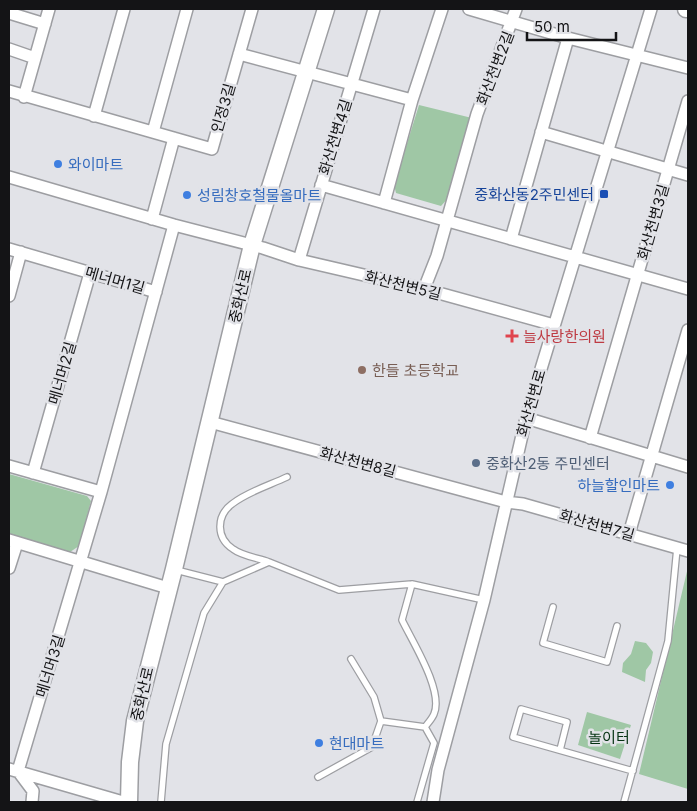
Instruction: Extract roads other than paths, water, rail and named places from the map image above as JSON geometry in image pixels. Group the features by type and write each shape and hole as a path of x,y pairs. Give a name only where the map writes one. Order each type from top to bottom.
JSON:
{"street":[{"path":"94,116 124,9"},
{"path":"153,132 187,9"},
{"name":"인정3길","path":"9,91 24,97 212,149 252,9"},
{"name":"중화산로","path":"129,802 130,762 135,722 252,245 326,9"},
{"path":"351,84 374,9"},
{"path":"384,203 412,100 442,9"},
{"name":"화산천변2길","path":"469,9 568,38 688,68"},
{"path":"512,22 516,9"},
{"name":"화산천변로","path":"433,802 438,770 484,600 526,418 651,9"},
{"path":"9,13 47,17 24,97"},
{"name":"화산천변2길","path":"447,221 477,114 512,22"},
{"path":"511,239 568,38"},
{"path":"9,49 35,58"},
{"path":"239,54 306,74 412,100"},
{"name":"화산천변4길","path":"351,84 321,185 576,257"},
{"name":"화산천변3길","path":"590,438 688,101"},
{"path":"540,132 688,175"},
{"path":"152,219 174,138"},
{"path":"9,178 152,219 252,245"},
{"path":"299,260 321,185"},
{"path":"424,289 447,221"},
{"name":"메너머1길","path":"9,249 156,292 174,225"},
{"name":"화산천변5길","path":"252,245 299,260 424,289 554,325"},
{"path":"9,296 21,252"},
{"name":"화산천변3길","path":"576,257 688,289"},
{"name":"메너머2길","path":"33,473 90,273"},
{"path":"82,561 156,292"},
{"path":"628,534 688,330"},
{"path":"526,418 688,466"},
{"name":"화산천변8길","path":"210,422 506,502"},
{"path":"9,466 101,492"},
{"name":"화산천변7길","path":"506,502 523,504 683,550"},
{"path":"9,568 13,542 168,588"},
{"name":"메너머3길","path":"14,770 82,561"},
{"path":"14,770 33,791 32,802"},
{"path":"14,770 122,802"}],"lane":[{"path":"288,477 232,504 224,512 219,523 219,531 227,544 234,550 339,590 412,584 484,600"},
{"path":"624,802 668,641 683,550"},
{"path":"161,802 166,744 204,613 223,582 269,562"},
{"path":"174,569 223,582"},
{"path":"412,584 402,620 433,684 436,700 435,714 426,727"},
{"path":"553,607 543,643 607,662 617,626"},
{"path":"318,777 372,747 381,721 374,697 351,659"},
{"path":"560,750 567,722 521,709 513,737 633,771"},
{"path":"381,721 426,727"},
{"path":"417,802 434,744 426,727"}],"place":[{"name":"와이마트","path":"58,164"},
{"name":"중화산동2주민센터","path":"604,194"},
{"name":"성림창호철물올마트","path":"187,195"},
{"name":"늘사랑한의원","path":"512,336"},
{"name":"한들 초등학교","path":"362,370"},
{"name":"중화산2동 주민센터","path":"476,463"},
{"name":"하늘할인마트","path":"670,485"},
{"name":"현대마트","path":"319,743"}],"park label":[{"name":"놀이터","path":"609,737"}]}
